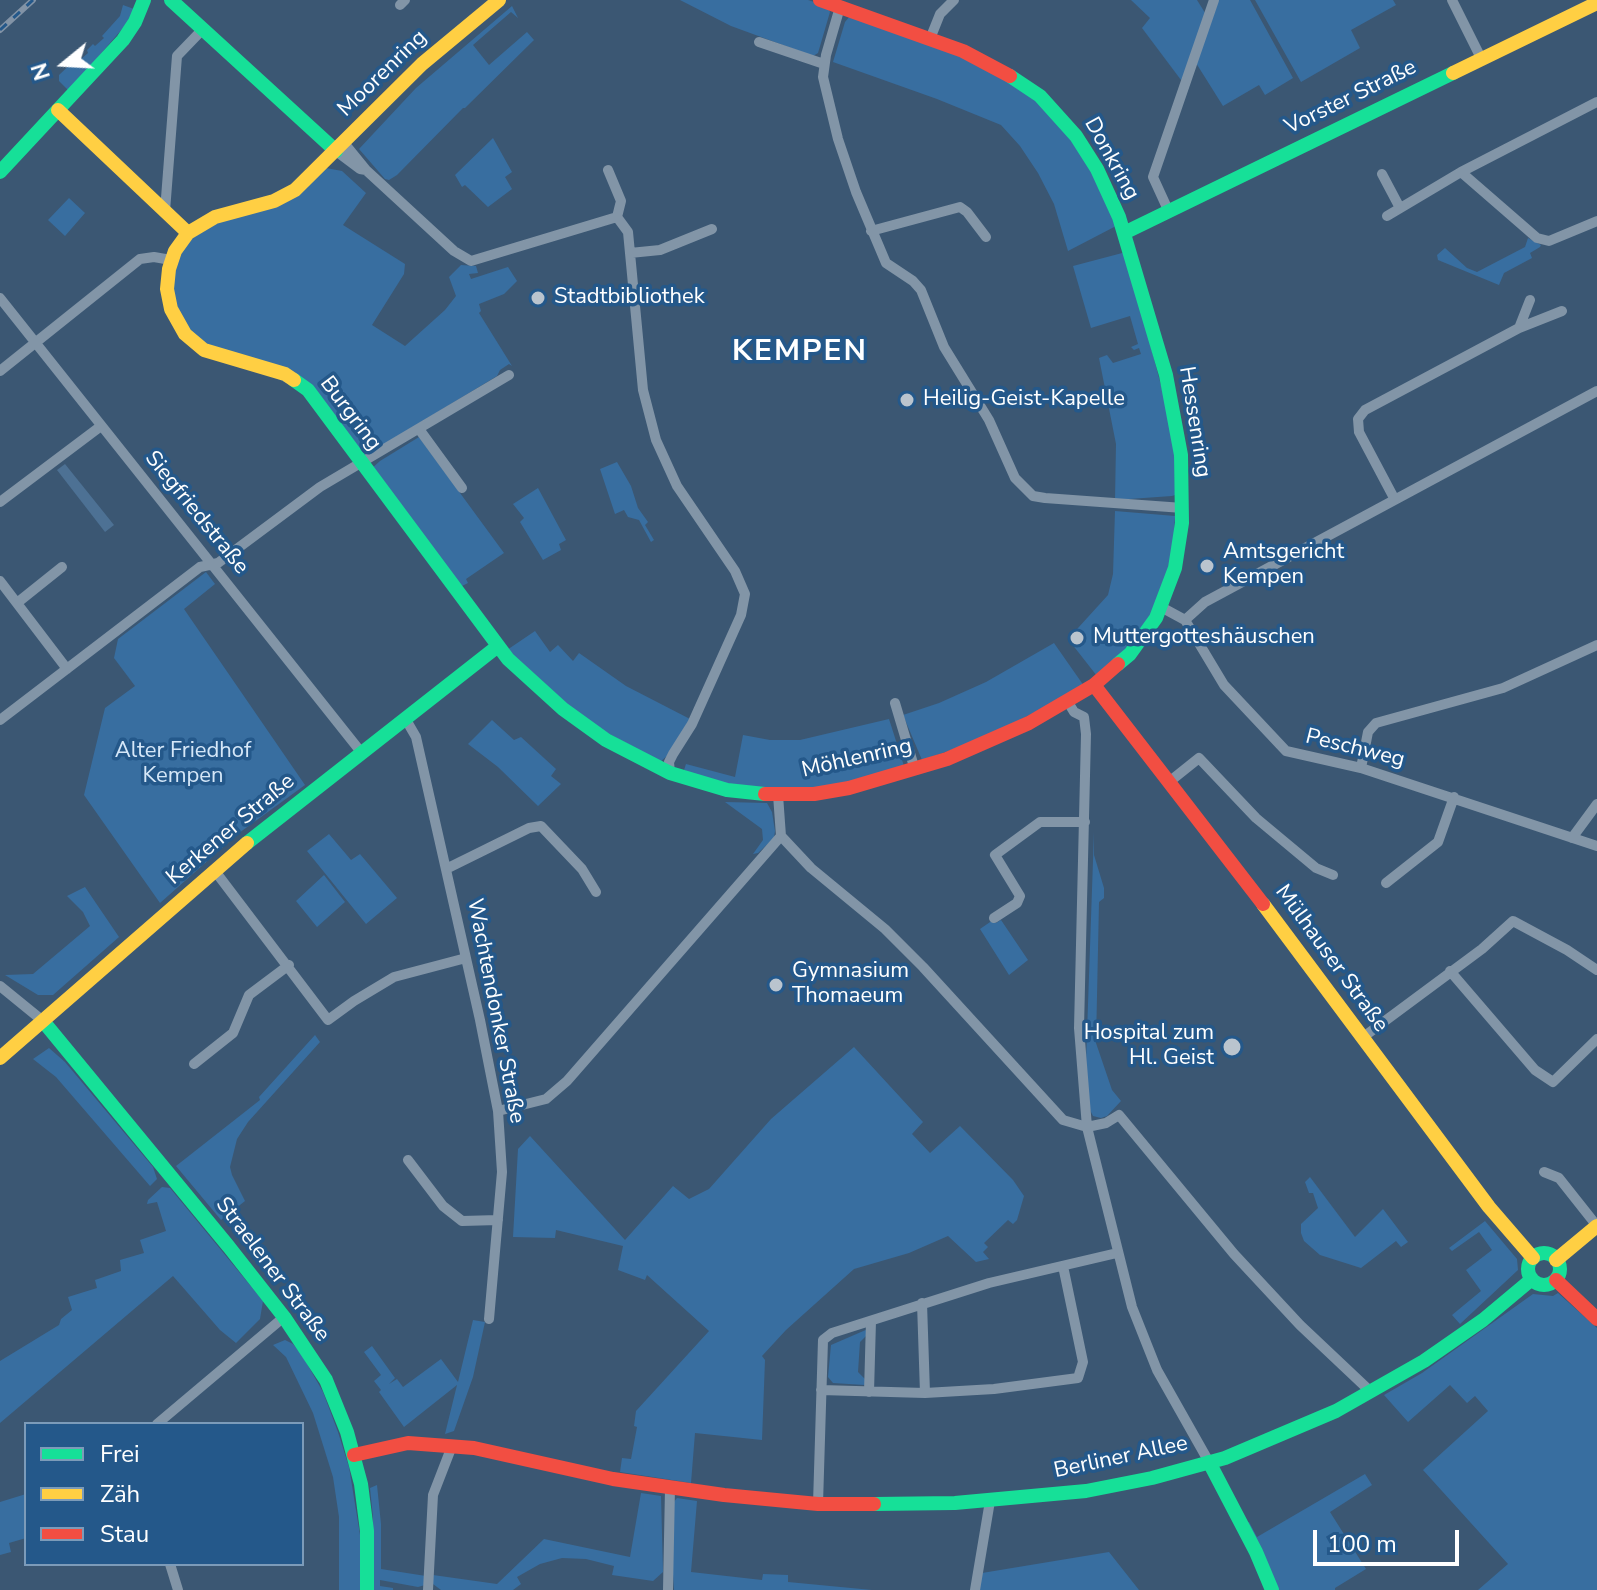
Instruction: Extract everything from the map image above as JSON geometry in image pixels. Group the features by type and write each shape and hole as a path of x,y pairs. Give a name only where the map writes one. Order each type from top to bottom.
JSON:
{"main road":[{"path":"0,172 123,40 144,0"},
{"path":"58,110 188,233 215,217 271,203 288,195 340,147 171,0"},
{"name":"Moorenring","path":"340,147 422,64 499,0"},
{"name":"Donkring","path":"820,0 979,58 1008,73 1050,105 1091,159 1124,233 1158,346"},
{"name":"Vorster Straße","path":"1124,233 1597,3"},
{"name":"Burgring","path":"188,233 171,260 167,279 175,319 185,334 210,353 274,369 300,383 319,404 498,646"},
{"name":"Hessenring","path":"1068,702 1123,661 1141,641 1161,607 1178,555 1183,508 1180,443 1158,346"},
{"name":"Kerkener Straße","path":"0,1058 215,871 498,646"},
{"name":"Möhlenring","path":"498,646 542,691 581,723 621,749 670,773 727,790 778,795 831,791 915,770 988,742 1068,702"},
{"name":"Mülhauser Straße","path":"1094,685 1320,979 1482,1198 1533,1258"},
{"name":"Straelener Straße","path":"43,1021 203,1214 284,1317 326,1380 347,1432 361,1484 367,1531 367,1590"},
{"path":"1556,1260 1597,1226"},
{"path":"1543,1253 1556,1260 1560,1270 1556,1280 1544,1285 1532,1279 1528,1271 1533,1258 1543,1253"},
{"name":"Berliner Allee","path":"354,1455 408,1443 474,1448 613,1479 818,1504 921,1505 990,1501 1116,1485 1209,1462 1288,1433 1371,1392 1460,1336 1532,1279"},
{"path":"1556,1280 1597,1319"},
{"path":"1209,1462 1256,1552 1272,1590"}],"street":[{"path":"930,39 940,14 954,0"},
{"path":"1169,212 1153,177 1214,0"},
{"path":"1452,0 1481,58"},
{"path":"840,7 824,64 824,85 838,139 871,231 886,263 921,290 944,347 989,420 1015,478 1033,496 1183,508"},
{"path":"165,211 177,56 203,29"},
{"path":"759,42 824,64"},
{"path":"1387,216 1461,172 1597,102"},
{"path":"340,147 360,169 366,170 462,258 477,260 617,217 622,207 621,201 608,170"},
{"path":"1461,172 1537,238 1549,241 1597,221"},
{"path":"1382,174 1400,208"},
{"path":"871,231 960,207 986,237"},
{"path":"617,217 628,232 642,378 647,408 662,455 677,486 735,571 745,594 741,615 670,773"},
{"path":"630,253 660,250 712,229"},
{"path":"0,371 140,259 154,257 171,260"},
{"name":"Siegfriedstraße","path":"0,298 361,752"},
{"path":"1519,328 1530,300"},
{"path":"1394,498 1359,432 1360,415 1519,328 1562,311"},
{"path":"0,720 200,567 225,559 307,496 359,462 385,450 509,375"},
{"path":"1161,607 1185,620 1205,602 1597,391"},
{"path":"0,502 101,426"},
{"path":"419,429 462,488"},
{"path":"17,603 62,567"},
{"path":"0,581 67,669"},
{"name":"Peschweg","path":"1185,620 1224,685 1280,747 1292,754 1361,768 1597,846"},
{"path":"1361,768 1368,732 1376,723 1503,688 1597,645"},
{"path":"1068,702 1074,712 1084,717 1085,822 1079,1028 1087,1127 1132,1307 1157,1370 1209,1462"},
{"path":"895,703 915,770"},
{"name":"Wachtendonker Straße","path":"405,718 416,737 498,1111 502,1172 489,1319"},
{"path":"1169,782 1199,758 1256,818 1316,868 1333,875"},
{"path":"778,795 781,836 811,868 885,929 1063,1120 1087,1127 1106,1123 1119,1115 1234,1254 1300,1325 1371,1392"},
{"path":"1386,883 1438,842 1454,797"},
{"path":"1572,838 1597,804"},
{"path":"994,918 1017,903 1020,896 995,855 1040,822 1085,822"},
{"path":"446,869 529,828 541,826 582,869 596,892"},
{"path":"498,1111 546,1099 567,1081 781,836"},
{"path":"215,871 328,1020 394,977 466,958"},
{"path":"1362,1038 1482,949 1513,921 1597,970"},
{"path":"194,1064 233,1033 249,995 289,965"},
{"path":"1450,971 1535,1070 1553,1082 1597,1039"},
{"path":"0,986 43,1021"},
{"path":"408,1160 443,1206 462,1221 498,1220"},
{"path":"1544,1172 1559,1178 1597,1226"},
{"path":"818,1504 823,1340 832,1333 989,1283 1117,1253"},
{"path":"821,1390 925,1393 994,1389 1078,1378 1083,1362 1063,1266"},
{"path":"922,1303 925,1393"},
{"path":"159,1422 284,1317"},
{"path":"869,1392 871,1321"},
{"path":"428,1590 433,1495 452,1446"},
{"path":"668,1587 670,1488"},
{"path":"975,1590 990,1501"},
{"path":"171,1566 178,1590"}],"green space":[{"path":"680,0 808,0 827,6 830,12 818,53 813,56 731,26"},
{"path":"1131,0 1197,0 1207,16 1184,84 1142,28 1150,18"},
{"path":"1217,0 1250,0 1293,78 1265,95 1259,85 1223,106 1196,63"},
{"path":"1255,0 1393,0 1396,5 1351,30 1360,48 1301,82"},
{"path":"123,5 134,9 128,22 69,91 59,81 59,75 104,38 102,36 120,16"},
{"path":"512,6 518,18 511,12 473,45 489,65 527,32 534,40 397,175 385,179 359,149 416,88"},
{"path":"850,16 961,55 1017,84 1056,119 1093,172 1116,226 1068,251 1054,204 1038,173 1001,125 833,62 845,22"},
{"path":"493,138 512,172 505,177 512,189 488,207 465,185 462,187 455,175"},
{"path":"326,168 342,171 366,193 343,225 405,264 404,274 372,325 405,346 456,296 449,277 461,265 476,266 478,273 469,274 471,279 508,267 517,281 504,294 479,304 479,313 512,366 509,364 497,376 363,455 322,400 209,346 189,330 176,307 172,281 181,251 198,232"},
{"path":"69,198 85,213 65,236 48,220"},
{"path":"1528,238 1540,247 1530,253 1532,258 1504,273 1499,285 1438,260 1437,255 1445,248 1467,268 1477,272 1525,247"},
{"path":"1126,252 1174,435 1175,495 1172,496 1115,500 1116,444 1099,358 1107,355 1113,363 1141,354 1139,348 1134,350 1131,347 1138,344 1130,316 1091,328 1073,266"},
{"path":"419,437 504,553 466,579 468,583 460,587 371,469"},
{"path":"617,462 631,486 638,508 648,522 645,525 654,540 651,542 639,520 628,517 624,510 615,514 600,469"},
{"path":"538,488 566,540 559,544 561,550 543,560 520,522 524,518 513,504"},
{"path":"1115,511 1175,516 1173,555 1152,616 1127,649 1097,676 1068,639 1108,595 1113,574"},
{"name":"Alter Friedhof Kempen","path":"206,572 215,584 184,609 305,785 239,833 160,903 84,795 105,708 135,686 114,658 118,639"},
{"path":"535,631 550,652 558,645 573,661 579,653 626,686 690,719 667,756 660,762 586,721 507,650"},
{"path":"1054,643 1084,686 986,738 922,760 903,715 986,682"},
{"path":"889,719 904,766 842,784 793,791 713,782 684,770 686,764 735,777 743,735 770,740 800,740"},
{"path":"492,720 514,740 521,737 556,769 551,776 561,784 538,806 498,767 468,744"},
{"path":"725,802 767,803 772,812 774,838 753,854 763,840 762,829"},
{"path":"1094,832 1094,855 1104,888 1104,898 1099,902 1096,1043 1112,1090 1121,1101 1101,1118 1093,1116 1089,1108 1086,1062"},
{"path":"329,834 351,860 360,854 397,898 366,924 307,851"},
{"path":"324,875 345,902 317,927 296,901"},
{"path":"85,887 119,937 53,995 38,995 5,975 33,974 90,926 83,912 67,896"},
{"path":"993,920 996,923 1001,920 1028,960 1009,975 980,929"},
{"path":"315,1035 320,1042 248,1122 237,1139 230,1167 245,1201 221,1220 176,1166 260,1100 259,1097"},
{"path":"854,1047 923,1122 912,1134 930,1153 960,1126 1013,1180 1024,1196 1017,1220 1013,1224 1008,1220 984,1243 988,1247 983,1252 989,1259 976,1262 948,1236 909,1253 854,1269 786,1330 762,1356 765,1360 762,1440 695,1433 691,1483 620,1472 622,1458 631,1459 637,1427 634,1426 636,1411 709,1331 647,1275 645,1280 618,1270 623,1246 556,1230 555,1238 513,1237 518,1149 530,1136 625,1240 673,1186 689,1199 709,1189 771,1119"},
{"path":"49,1048 65,1062 153,1167 157,1179 150,1186 56,1077 33,1059"},
{"path":"1310,1177 1355,1237 1383,1209 1408,1242 1401,1247 1396,1241 1361,1268 1320,1255 1304,1241 1301,1233 1301,1224 1318,1208 1305,1182"},
{"path":"162,1187 170,1188 263,1301 260,1319 236,1343 220,1330 173,1276 0,1423 0,1361 59,1325 61,1319 72,1310 68,1297 97,1288 95,1280 121,1271 120,1260 144,1253 140,1240 166,1231 157,1202 147,1204"},
{"path":"1485,1221 1517,1259 1518,1270 1460,1324 1452,1315 1481,1291 1466,1270 1492,1250 1479,1232 1452,1251 1449,1248"},
{"path":"1558,1293 1597,1328 1597,1590 1478,1590 1508,1564 1423,1470 1488,1411 1475,1396 1467,1403 1450,1385 1408,1422 1384,1395 1422,1373 1533,1294 1553,1296"},
{"path":"473,1320 485,1322 473,1377 454,1431 445,1434 457,1385 404,1427 379,1392 381,1390 374,1381 381,1375 364,1352 372,1346 395,1378 389,1384 397,1379 403,1387 441,1359 458,1382"},
{"path":"868,1329 860,1342 858,1372 865,1379 865,1385 833,1383 828,1377 831,1345"},
{"path":"285,1340 302,1355 323,1392 349,1467 361,1541 362,1590 339,1590 339,1517 333,1477 313,1413 286,1357 273,1345"},
{"path":"1365,1474 1372,1485 1330,1512 1366,1569 1335,1590 1277,1590 1246,1523 1249,1522 1257,1537"},
{"path":"377,1485 381,1569 426,1576 425,1585 418,1587 380,1580 380,1586 393,1590 372,1590 373,1517 370,1488"},
{"path":"641,1493 661,1496 663,1572 653,1581 612,1575 614,1566 586,1559 562,1558 540,1564 517,1577 521,1584 513,1590 441,1590 433,1584 433,1575 497,1584 544,1539 630,1557"},
{"path":"24,1495 24,1539 9,1543 11,1552 0,1555 0,1502"},
{"path":"677,1498 697,1501 691,1572 762,1580 763,1574 788,1575 788,1582 872,1590 674,1590 671,1544 673,1503"},
{"path":"1109,1552 1139,1590 979,1590 982,1573"}],"shaded area":[{"path":"65,464 114,525 105,532 57,470"}],"railway":[{"path":"0,30 33,0"}],"traffic: fast":[{"path":"0,172 123,40 144,0"},
{"path":"171,0 336,151"},
{"path":"1124,233 1453,73"},
{"path":"1010,76 1040,96 1076,136 1097,169 1119,217 1166,375 1181,455 1182,523 1175,568 1156,618 1130,654 1118,664"},
{"path":"294,380 308,390 508,659 563,709 606,740 670,773 727,790 765,794"},
{"path":"247,843 498,646"},
{"path":"43,1021 229,1247 284,1317 326,1380 347,1432 361,1484 367,1531 367,1590"},
{"path":"1544,1253 1555,1258 1560,1269 1555,1280 1544,1285 1533,1280 1528,1269 1533,1258 1544,1253"},
{"path":"874,1504 955,1503 1086,1491 1152,1478 1225,1458 1336,1411 1424,1361 1483,1320 1532,1279"},
{"path":"1209,1462 1256,1552 1272,1590"}],"traffic: slow":[{"path":"294,380 285,374 204,350 185,334 171,309 167,289 175,251 188,233 215,217 274,201 295,190 422,64 499,0"},
{"path":"1453,73 1597,3"},
{"path":"58,110 188,233"},
{"path":"0,1058 247,843"},
{"path":"1263,904 1489,1207 1533,1258"},
{"path":"1556,1260 1597,1226"}],"traffic: jam":[{"path":"820,0 963,51 1010,76"},
{"path":"765,794 814,794 849,788 947,759 1029,723 1094,685 1118,664"},
{"path":"1094,685 1263,904"},
{"path":"1556,1280 1597,1319"},
{"path":"354,1455 408,1443 474,1448 613,1479 724,1495 818,1504 874,1504"}],"place":[{"name":"Stadtbibliothek","path":"538,298"},
{"name":"Heilig-Geist-Kapelle","path":"907,400"},
{"name":"Amtsgericht Kempen","path":"1207,566"},
{"name":"Muttergotteshäuschen","path":"1077,638"},
{"name":"Gymnasium Thomaeum","path":"776,985"},
{"name":"Hospital zum Hl. Geist","path":"1232,1047"}],"district":[{"name":"KEMPEN","path":"800,353"}]}
